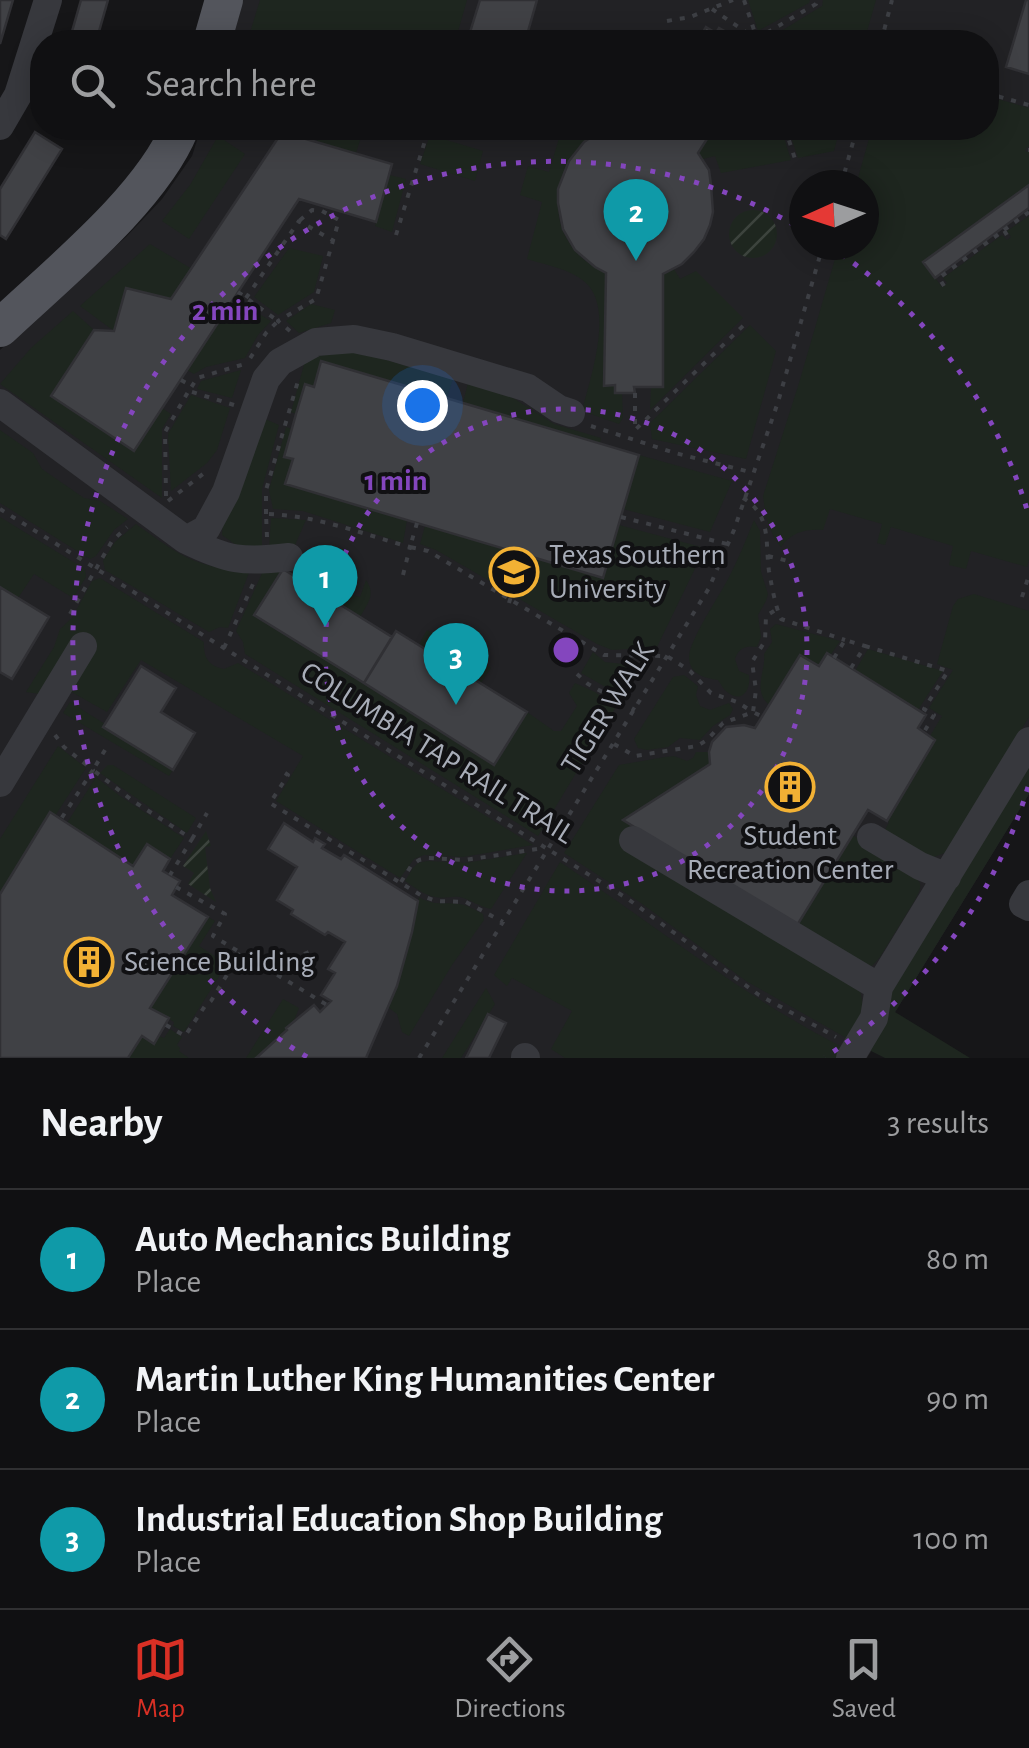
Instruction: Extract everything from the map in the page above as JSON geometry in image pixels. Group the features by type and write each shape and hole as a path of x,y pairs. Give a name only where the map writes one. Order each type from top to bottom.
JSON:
{"main road":[{"path":"215,30 224,0"},
{"path":"0,328 140,193 175,140"}],"lane":[{"path":"38,30 48,0"},
{"path":"0,126 18,94 30,56"},
{"path":"186,540 206,529 226,492 266,379 280,362 316,342 354,339 392,347 528,388 571,413"},
{"path":"0,404 186,540 235,561 289,558"},
{"path":"0,783 83,646"},
{"path":"847,1050 874,1018 879,987 1029,742"},
{"path":"871,836 920,866 947,877"},
{"path":"633,840 879,987"},
{"path":"1029,894 1023,904 1029,907"}],"path":[{"path":"668,21 733,0"},
{"path":"744,0 754,30"},
{"path":"773,30 817,0"},
{"path":"884,30 892,0"},
{"path":"712,8 743,30"},
{"path":"999,97 1029,105"},
{"path":"396,234 425,140"},
{"path":"789,140 795,159"},
{"path":"845,170 854,140"},
{"path":"246,298 299,221 312,210 323,209 340,220 316,300 278,321 296,336 304,360 266,490 266,514"},
{"path":"944,286 939,278 1029,212"},
{"path":"299,221 334,240"},
{"path":"1004,230 1009,239"},
{"name":"TIGER WALK","path":"419,1058 709,588 778,402 819,260"},
{"path":"635,430 747,322"},
{"path":"206,486 208,470 166,502 165,432 197,378 248,363"},
{"path":"181,380 190,388 234,405"},
{"path":"634,440 635,392"},
{"path":"571,413 578,422 675,453 752,472"},
{"path":"743,498 754,505 763,523 781,620 948,670 924,709 934,715 924,732"},
{"name":"COLUMBIA TAP RAIL TRAIL","path":"0,509 628,899 759,995 847,1050"},
{"path":"70,614 116,536 146,512"},
{"path":"621,517 727,544"},
{"path":"402,579 417,523"},
{"path":"410,547 428,551 604,655 667,656 690,671 711,693 761,716"},
{"path":"509,601 523,554"},
{"path":"768,556 788,561"},
{"path":"1022,597 1029,575"},
{"path":"753,712 756,690 752,662 766,641 766,616 777,609"},
{"path":"834,658 844,640"},
{"path":"851,668 865,646"},
{"path":"576,674 635,710"},
{"path":"614,744 635,756 698,746 722,723 753,712"},
{"path":"42,713 64,747 132,801 192,838"},
{"path":"61,820 106,750"},
{"path":"284,773 288,774 270,803 422,896 436,901 466,902 503,922"},
{"path":"170,875 207,813"},
{"path":"401,882 418,860 465,860 547,848"},
{"path":"176,887 225,914 213,936 328,1005"},
{"path":"268,969 314,950"},
{"path":"166,1025 185,1036 241,952"}],"shaded area":[{"name":"Texas Southern University","path":"242,0 1029,0 1029,794 867,1058 0,1058 0,350 126,237 162,199 192,156 197,140 999,140 999,30 233,30"},
{"path":"260,0 467,0 458,30 251,30"},
{"path":"748,0 810,0 809,3 758,30"},
{"path":"823,0 876,0 867,30 783,30 822,6"},
{"path":"999,99 1029,108 1029,147 1025,151 1029,152 1029,185 924,263 942,287 947,283 943,278 1002,235 1007,240 1011,237 1007,231 1029,216 1027,567 971,551 966,569 949,565 953,546 891,527 885,545 877,543 882,524 830,509 823,530 799,532 781,547 766,518 763,496 835,260 879,260 879,170 860,170 869,140 999,140"},
{"path":"216,140 224,140 245,154 189,239 162,221 190,185"},
{"path":"317,140 360,140 356,153"},
{"path":"428,140 447,140 483,151 475,181 420,164"},
{"path":"558,140 590,140 572,159 562,179 560,222 569,242 584,260 606,273 604,385 615,385 615,393 622,393 623,418 619,424 582,411 598,344 594,294 572,274 527,259 542,202 520,195 528,166 549,172"},
{"path":"706,140 785,140 791,160 721,173 715,156 703,159 698,153"},
{"path":"792,140 837,140 834,151 798,158"},
{"path":"389,175 406,179 392,232 375,226"},
{"path":"753,210 770,217 777,234 770,251 753,258 736,251 729,234 736,217"},
{"path":"150,244 192,269 171,299 126,289 114,331 80,306"},
{"path":"289,248 323,256 314,292 278,315 254,297"},
{"path":"674,269 680,279 696,271 743,318 650,410 651,387 663,386 663,274"},
{"path":"234,299 271,321 245,358 206,367 194,374 187,370"},
{"path":"311,304 335,310 331,323 299,333 286,321"},
{"path":"73,311 94,330 52,396 134,451 162,408 171,414 162,429 162,498 0,384 31,348"},
{"path":"750,325 776,351 746,459 652,439 650,423"},
{"path":"349,352 453,379 447,398 322,361 314,387 305,385 296,414 291,412 305,361"},
{"path":"241,370 232,398 197,389 201,381"},
{"path":"468,383 510,396 554,424 601,438 600,443 463,403"},
{"path":"191,395 230,408 217,450 207,463 171,491 168,434"},
{"path":"263,418 279,425 262,489 262,549 243,550 222,535 223,520"},
{"path":"286,427 292,429 284,456 293,459 286,484 407,520 403,543 303,511 273,509 269,490"},
{"path":"0,430 33,453 42,469 84,498 100,501 128,519 114,530 96,556 90,559 0,503"},
{"path":"639,455 732,481 710,532 623,509"},
{"path":"0,517 85,569 86,577 73,598 34,574 18,598 0,587"},
{"path":"271,518 306,520 295,545 269,548"},
{"path":"754,520 760,531 761,572 768,594 758,615 761,637 757,647 743,648 735,659 739,671 749,675 747,690 737,697 718,680 695,671 689,658"},
{"path":"136,524 189,558 216,567 250,570 228,628 209,632 105,570 103,561 115,542"},
{"path":"619,525 705,548 657,647 612,650 516,597 527,555 603,578"},
{"path":"425,526 517,553 507,591 420,544"},
{"path":"327,566 332,567 326,588 360,597 366,580 371,594 360,617 313,588"},
{"path":"283,569 254,616 494,765 527,712 554,731 561,731 577,706 569,693 575,683 616,707 538,836 245,654 236,631 263,571"},
{"path":"100,578 204,642 206,656 214,666 224,669 238,663 533,845 463,857 424,855 414,859 400,878 276,801 303,756 141,660 107,712 68,690 26,692 54,647 60,629 72,618 92,581"},
{"path":"974,594 1029,611 1029,717 945,853 931,858 885,830 935,741 930,736 942,716 929,708 953,670 937,664 953,606 958,599"},
{"path":"776,624 840,641 819,666 800,655 769,705 761,693 761,681 764,654 772,642 770,629"},
{"path":"427,630 491,668 481,683 419,645"},
{"path":"868,649 943,671 918,710 855,671"},
{"path":"593,652 605,662 642,666 623,697 581,673"},
{"path":"684,675 698,686 700,706 710,710 729,703 733,709 730,715 700,740 680,738 668,747 638,748 634,739 673,677"},
{"path":"70,702 173,770 169,776 63,713"},
{"path":"58,746 86,768 55,816 49,813 0,894 0,839"},
{"path":"696,752 709,752 710,764 624,819 631,825 623,842 860,990 864,1010 848,1039 746,981 641,903 564,853 619,765 674,756 687,761"},
{"path":"108,765 196,818 187,833 100,773"},
{"path":"1029,766 1029,794 895,1012 970,1058 885,1058 869,1050 888,995"},
{"path":"96,777 184,838 170,859 147,845 133,866 67,823"},
{"path":"206,831 211,846 205,847 210,888 216,902 188,884 194,873 183,866"},
{"path":"852,835 901,864 920,884 915,900 880,957 867,968 794,930"},
{"path":"527,853 491,909 460,897 431,896 405,881 418,863 465,863"},
{"path":"560,862 734,982 842,1047 836,1058 565,1058 551,1049 572,1011 512,978 507,986 494,975"},
{"path":"419,897 434,903 465,905 483,914 484,920 409,1036 402,1032 397,1014 389,1008"},
{"path":"208,917 215,921 199,946 227,964 184,1032 150,1008"},
{"path":"486,988 495,1004 461,1058 442,1058"},
{"path":"283,999 299,1008 294,1021 265,1052 256,1058 246,1058"},
{"path":"170,1029 182,1037 177,1045 179,1051 189,1058 128,1058 142,1036 154,1044"}],"building":[{"path":"0,0 13,0 0,44"},
{"path":"81,0 108,0 99,30 72,30"},
{"path":"480,0 537,0 528,30 471,30"},
{"path":"1029,0 1029,74 1006,67"},
{"path":"30,140 48,140 62,149 6,239 0,235 0,189"},
{"path":"277,140 310,140 392,164 376,222 299,199 134,451 51,396 94,330 114,331 126,288 171,299"},
{"path":"706,140 698,153 709,170 713,212 710,225 694,252 663,274 663,387 634,387 635,393 615,393 615,385 604,386 606,273 575,250 563,229 558,203 558,189 569,161 584,142"},
{"path":"1029,185 1029,208 935,278 923,262"},
{"path":"321,361 639,455 603,578 285,484 293,459 284,457 296,414 305,384 314,387"},
{"path":"283,569 392,637 364,683 254,615"},
{"path":"0,587 49,617 12,679 0,672"},
{"path":"396,631 527,712 494,765 364,683"},
{"name":"Student Recreation Center","path":"827,653 926,715 918,728 935,740 887,821 868,810 796,927 623,820 710,764 712,742 726,727 755,728 800,655 819,666"},
{"path":"141,666 176,688 161,712 195,733 173,770 103,727"},
{"name":"Science Building","path":"50,812 133,866 147,844 170,859 163,871 180,881 172,895 208,917 150,1008 169,1018 154,1044 142,1036 128,1058 0,1058 0,894"},
{"path":"284,823 418,901 397,986 366,1058 256,1058 314,1005 320,1012 331,1001 321,995 335,973 328,969 345,942 291,914 293,910 277,900 297,867 268,849"},
{"path":"488,1014 506,1023 489,1058 466,1058"}],"place":[{"name":"Martin Luther King Humanities Center","path":"636,261"},
{"name":"Texas Southern University","path":"514,572"},
{"name":"Auto Mechanics Building","path":"325,627"},
{"name":"Industrial Education Shop Building","path":"456,705"},
{"name":"Student Recreation Center","path":"790,787"},
{"name":"Science Building","path":"89,962"}]}
